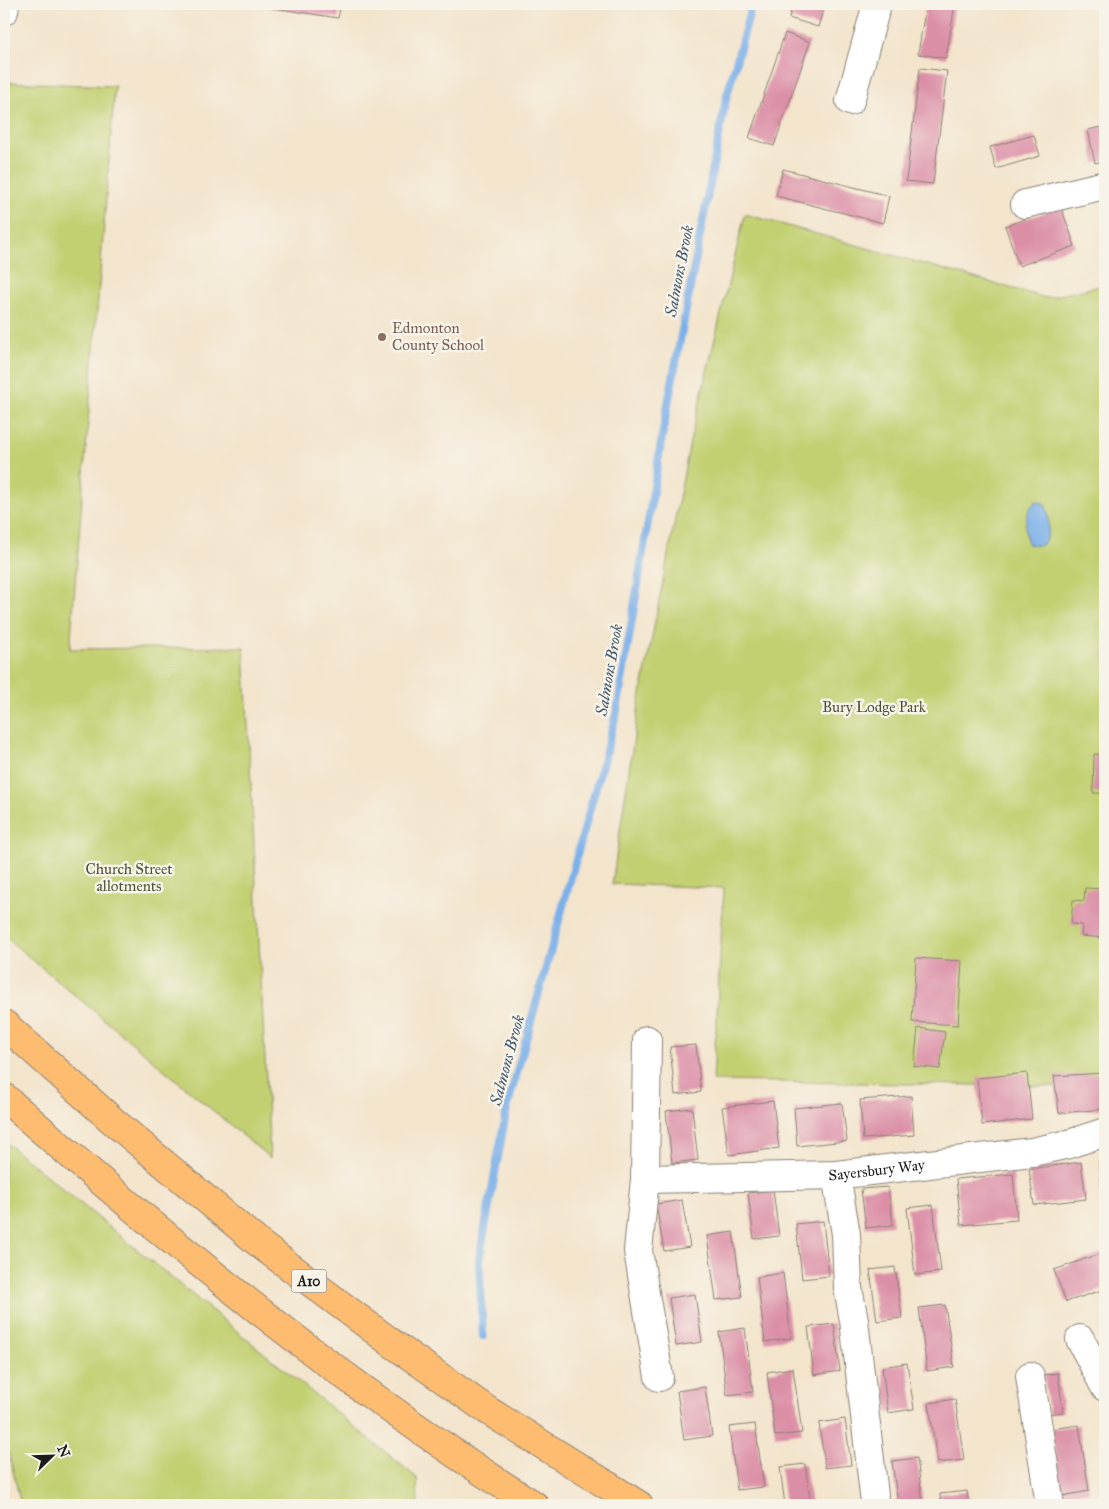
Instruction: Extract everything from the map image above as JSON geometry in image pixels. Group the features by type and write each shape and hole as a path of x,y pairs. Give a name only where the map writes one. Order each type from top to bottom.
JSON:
{"highway":[{"name":"A10","path":"4,1024 113,1121 277,1257 393,1344 487,1410 639,1505"},
{"path":"4,1097 230,1289 359,1388 523,1502"}],"street":[{"path":"4,11 5,4"},
{"path":"850,101 877,4"},
{"path":"1025,204 1105,185"},
{"path":"647,1040 645,1179 638,1251 659,1377"},
{"name":"Sayersbury Way","path":"645,1179 836,1174 1032,1152 1069,1144 1105,1132"},
{"path":"836,1174 846,1234 848,1288 854,1320 874,1495"},
{"path":"1080,1339 1105,1387"},
{"path":"1030,1376 1050,1505"}],"green space":[{"name":"Church Street allotments","path":"4,82 115,86 70,649 244,647 270,1158 4,936"},
{"name":"Bury Lodge Park","path":"745,214 1046,298 1105,285 1105,1087 713,1081 724,888 612,884 639,704 690,442"},
{"path":"4,1141 417,1478 418,1505 21,1505 4,1433"}],"water":[{"path":"1037,501 1044,503 1049,518 1047,537 1041,545 1029,544 1025,527 1027,515 1033,504"}],"building":[{"path":"248,4 341,4 338,18"},
{"path":"793,4 825,4 818,27 789,18"},
{"path":"926,4 955,4 946,58 918,54"},
{"path":"785,33 810,42 774,146 749,138"},
{"path":"920,68 947,71 933,184 906,181"},
{"path":"1105,126 1105,161 1095,163 1088,130"},
{"path":"1034,135 1040,156 996,169 990,147"},
{"path":"783,169 889,196 883,223 776,196"},
{"path":"1061,207 1075,246 1019,266 1005,226"},
{"path":"1094,754 1105,754 1105,793 1093,793"},
{"path":"1085,888 1105,889 1104,938 1081,936 1082,925 1071,924 1073,900 1084,901"},
{"path":"916,958 962,961 958,1025 912,1022"},
{"path":"918,1028 945,1032 940,1069 914,1066"},
{"path":"696,1045 701,1092 675,1095 670,1047"},
{"path":"1027,1073 1032,1119 982,1125 977,1078"},
{"path":"1104,1073 1105,1109 1059,1113 1054,1076"},
{"path":"911,1096 914,1135 863,1139 860,1100"},
{"path":"773,1101 779,1148 729,1155 722,1107"},
{"path":"842,1103 847,1141 797,1146 794,1108"},
{"path":"692,1108 698,1160 672,1163 666,1111"},
{"path":"1105,1158 1105,1200 1102,1200 1100,1159"},
{"path":"1081,1162 1086,1199 1034,1205 1029,1169"},
{"path":"1013,1174 1017,1220 961,1225 956,1179"},
{"path":"888,1187 893,1225 866,1228 861,1189"},
{"path":"773,1190 779,1236 754,1239 748,1193"},
{"path":"682,1200 690,1247 664,1251 656,1204"},
{"path":"933,1205 941,1272 915,1275 907,1208"},
{"path":"823,1221 829,1276 802,1279 796,1224"},
{"path":"733,1232 742,1297 716,1300 707,1236"},
{"path":"1105,1252 1105,1289 1066,1302 1054,1270"},
{"path":"895,1267 902,1318 877,1321 870,1270"},
{"path":"783,1273 791,1338 765,1342 757,1277"},
{"path":"695,1294 702,1342 676,1346 669,1298"},
{"path":"945,1305 954,1367 927,1371 919,1308"},
{"path":"834,1324 840,1371 814,1375 808,1327"},
{"path":"745,1328 753,1392 727,1395 719,1332"},
{"path":"907,1363 914,1409 888,1413 882,1367"},
{"path":"793,1368 802,1433 775,1436 767,1372"},
{"path":"1058,1373 1063,1412 1049,1414 1044,1375"},
{"path":"705,1387 712,1436 684,1440 677,1391"},
{"path":"955,1399 964,1460 937,1463 929,1403"},
{"path":"845,1419 851,1465 825,1468 819,1423"},
{"path":"755,1424 764,1487 737,1490 729,1427"},
{"path":"1079,1425 1089,1491 1062,1496 1051,1429"},
{"path":"917,1458 923,1504 898,1505 892,1461"},
{"path":"805,1464 811,1505 785,1505 780,1467"},
{"path":"967,1491 969,1505 941,1505 940,1494"}],"waterway":[{"name":"Salmons Brook","path":"483,1336 479,1260 507,1108 617,711 664,425 726,99 752,4"}],"place":[{"name":"Edmonton County School","path":"382,337"}]}
